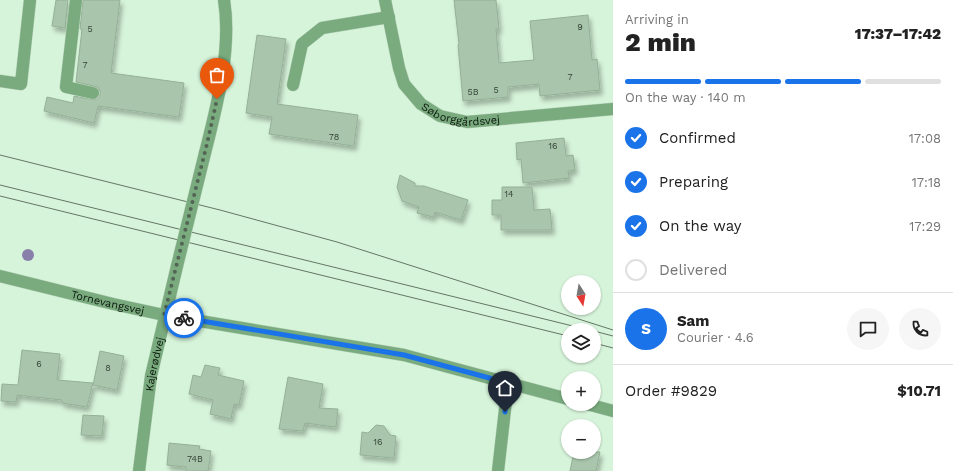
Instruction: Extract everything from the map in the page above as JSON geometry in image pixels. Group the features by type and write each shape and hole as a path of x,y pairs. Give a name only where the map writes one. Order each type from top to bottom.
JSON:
{"street":[{"path":"0,81 21,84 30,0"},
{"path":"76,0 66,87 93,93"},
{"name":"Kajerødvej","path":"139,471 151,376 164,315 205,153 223,70 226,37 224,0"},
{"name":"Søborggårdsvej","path":"385,0 399,68 404,84 421,104 440,116 467,122 613,110"},
{"path":"293,85 302,44 322,28 389,17"},
{"name":"Tornevangsvej","path":"0,276 164,315 404,355 561,397"},
{"path":"498,471 508,383"},
{"path":"601,408 613,411"}],"building":[{"path":"56,0 68,0 65,28 52,26"},
{"path":"83,0 120,0 111,73 184,83 179,117 98,106 94,123 44,111 47,97 73,103 74,96 95,100 100,95 100,90 98,87 76,82 82,29 80,29"},
{"path":"454,0 496,0 499,29 496,29 499,63 534,60 530,21 588,15 592,60 597,59 600,90 540,96 539,84 508,87 508,97 463,101"},
{"path":"257,35 286,39 277,104 358,115 354,146 269,134 272,117 246,113"},
{"path":"564,138 566,156 573,155 575,170 568,171 569,178 523,183 521,159 517,160 516,143"},
{"path":"400,175 415,183 415,186 424,186 468,200 461,220 435,212 433,217 417,213 419,207 402,201 397,187"},
{"path":"502,187 532,187 534,210 550,209 552,230 501,230 501,215 492,215 492,200 502,200"},
{"path":"22,350 60,354 57,380 93,383 87,407 62,403 62,400 17,395 16,402 1,401 2,384 18,385"},
{"path":"100,351 124,356 117,390 93,385"},
{"path":"205,365 220,368 218,375 244,381 239,405 234,404 231,419 210,414 213,400 189,394 193,375 201,377"},
{"path":"288,377 323,384 319,408 338,409 336,427 305,423 303,431 279,429"},
{"path":"83,415 104,416 102,436 81,435"},
{"path":"376,425 384,426 390,435 396,436 394,458 360,455 362,432 368,433"},
{"path":"169,443 200,446 199,449 211,451 208,471 186,471 186,467 167,465"},
{"path":"573,459 599,459 596,471 570,471"}],"tram line":[{"path":"0,155 220,210 337,242 613,330"},
{"path":"0,185 561,323"},
{"path":"0,196 561,334"},
{"path":"601,333 613,336"},
{"path":"601,345 613,348"}],"way so far":[{"path":"184,318 164,315 217,99"}],"route":[{"path":"184,318 404,355 508,383 505,412"}]}
